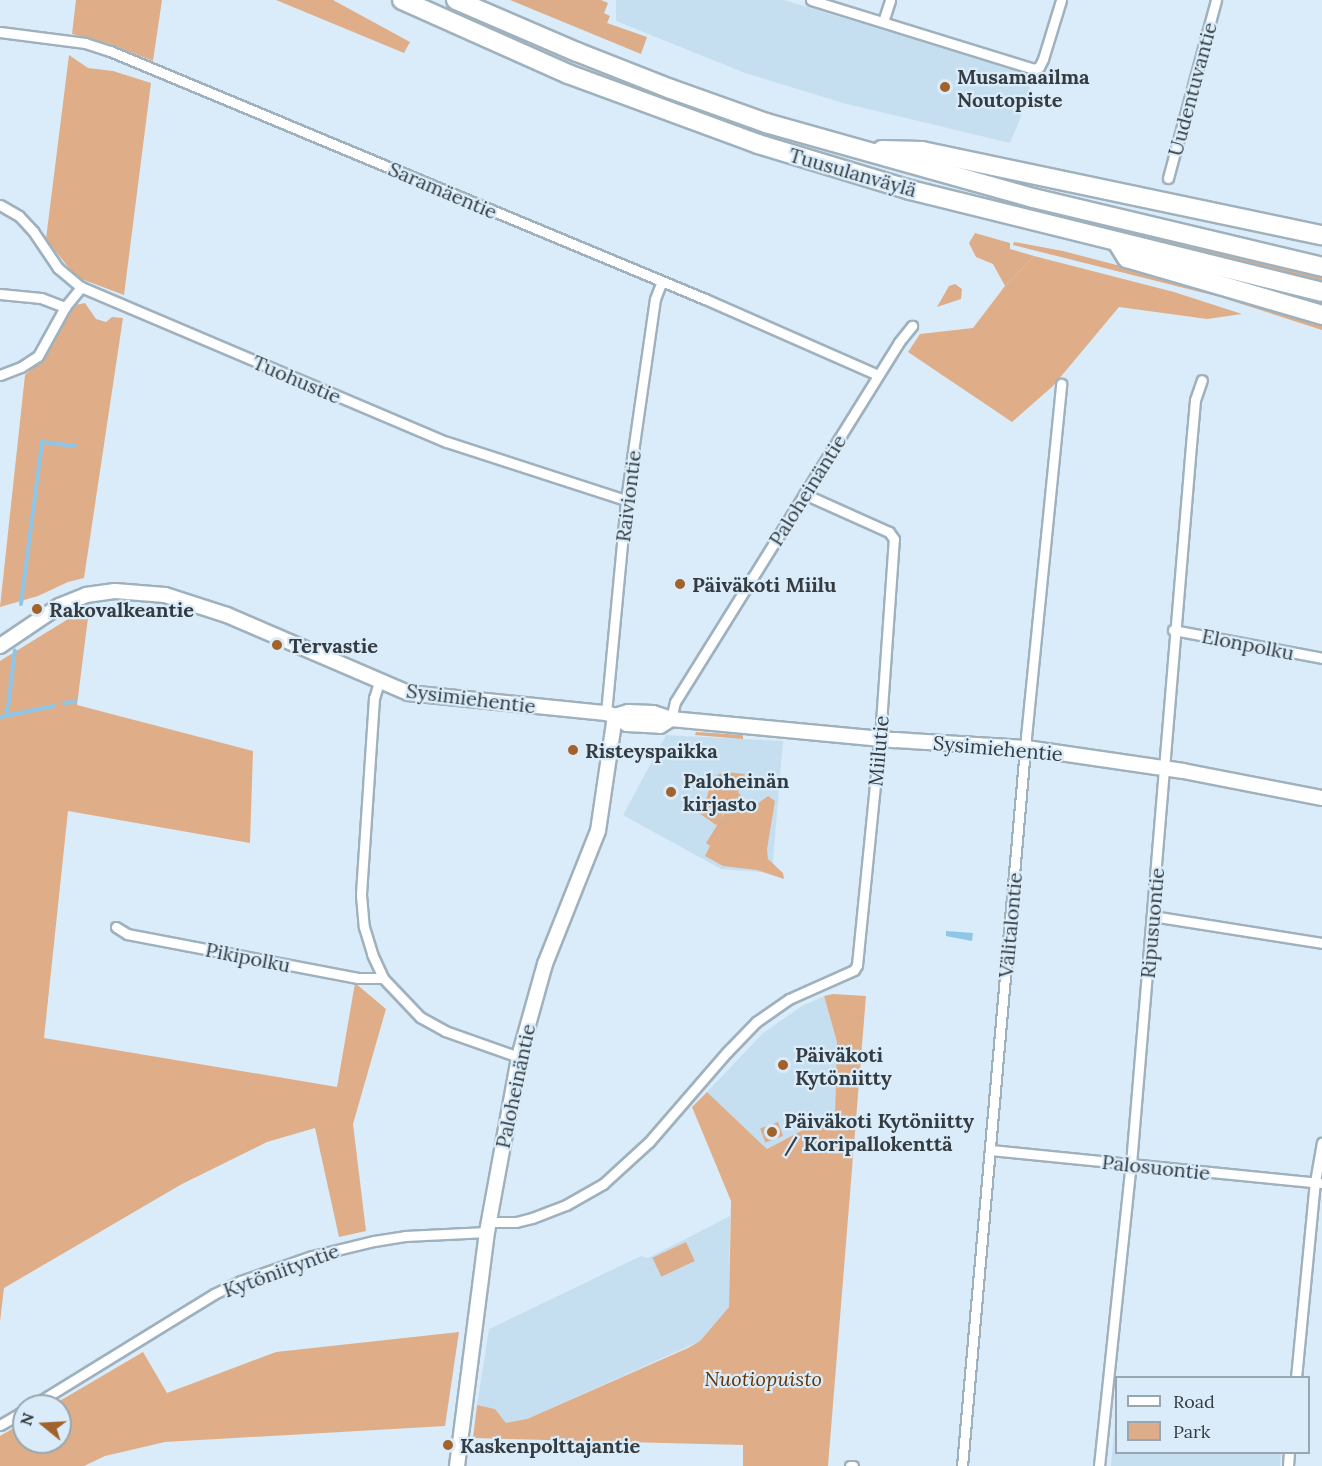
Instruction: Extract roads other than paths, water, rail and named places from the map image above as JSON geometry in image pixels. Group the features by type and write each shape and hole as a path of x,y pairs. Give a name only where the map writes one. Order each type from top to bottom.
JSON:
{"highway":[{"name":"Tuusulanväylä","path":"402,0 568,74 758,144 910,190 1322,292"},
{"name":"Tuusulanväylä","path":"456,0 671,89 856,150 1033,198 1322,267"},
{"path":"856,150 922,151 1322,235"},
{"path":"1117,242 1127,258 1322,315"}],"street":[{"path":"811,0 1034,69 1039,67 1043,58 1061,0"},
{"path":"883,22 890,0"},
{"name":"Uudentuvantie","path":"1168,178 1216,0"},
{"name":"Saramäentie","path":"0,32 85,43 110,51 662,281 878,375"},
{"name":"Tuohustie","path":"0,205 26,223 58,268 81,287 447,442 626,500"},
{"name":"Raiviontie","path":"610,715 626,500 654,299 662,281"},
{"path":"0,375 21,368 38,356 65,307 81,287"},
{"path":"0,294 41,298 65,307"},
{"name":"Paloheinäntie","path":"671,719 675,702 878,375 912,326"},
{"name":"Ripusuontie","path":"1099,1466 1131,1164 1164,768 1173,630 1195,400 1202,380"},
{"name":"Välitalontie","path":"962,1466 1061,384"},
{"name":"Miilutie","path":"804,494 889,532 894,539 859,959 854,970"},
{"name":"Sysimiehentie","path":"0,646 60,606 86,595 115,591 165,595 227,615 379,682 419,695 610,715 628,712 653,713 671,719 879,739 1026,748 1164,768 1322,798"},
{"name":"Elonpolku","path":"1173,630 1322,658"},
{"path":"379,682 374,698 361,895 364,927 382,978 420,1017 432,1025 519,1057"},
{"name":"Paloheinäntie","path":"458,1466 488,1227 519,1057 545,964 598,831 610,764 610,715"},
{"path":"1152,916 1322,943"},
{"name":"Pikipolku","path":"116,927 127,934 358,978 382,978"},
{"name":"Kytöniityntie","path":"52,1394 214,1294 242,1281 312,1256 374,1241 516,1222 566,1205 603,1184 649,1142 756,1022 805,990 854,970"},
{"path":"1296,1376 1322,1143"},
{"name":"Palosuontie","path":"990,1150 1318,1182"}],"water":[{"path":"946,931 973,933 972,941 946,936"}],"waterway":[{"path":"21,604 42,442 75,446"},
{"path":"7,715 15,650"},
{"path":"64,703 75,702"},
{"path":"0,717 54,706"}],"place":[{"name":"Musamaailma Noutopiste","path":"945,87"},
{"name":"Päiväkoti Miilu","path":"680,584"},
{"name":"Rakovalkeantie","path":"37,609"},
{"name":"Tervastie","path":"277,645"},
{"name":"Risteyspaikka","path":"573,750"},
{"name":"Paloheinän kirjasto","path":"671,792"},
{"name":"Päiväkoti Kytöniitty","path":"783,1065"},
{"name":"Päiväkoti Kytöniitty / Koripallokenttä","path":"772,1132"},
{"name":"Kaskenpolttajantie","path":"448,1445"}],"park label":[{"name":"Nuotiopuisto","path":"763,1378"}]}
